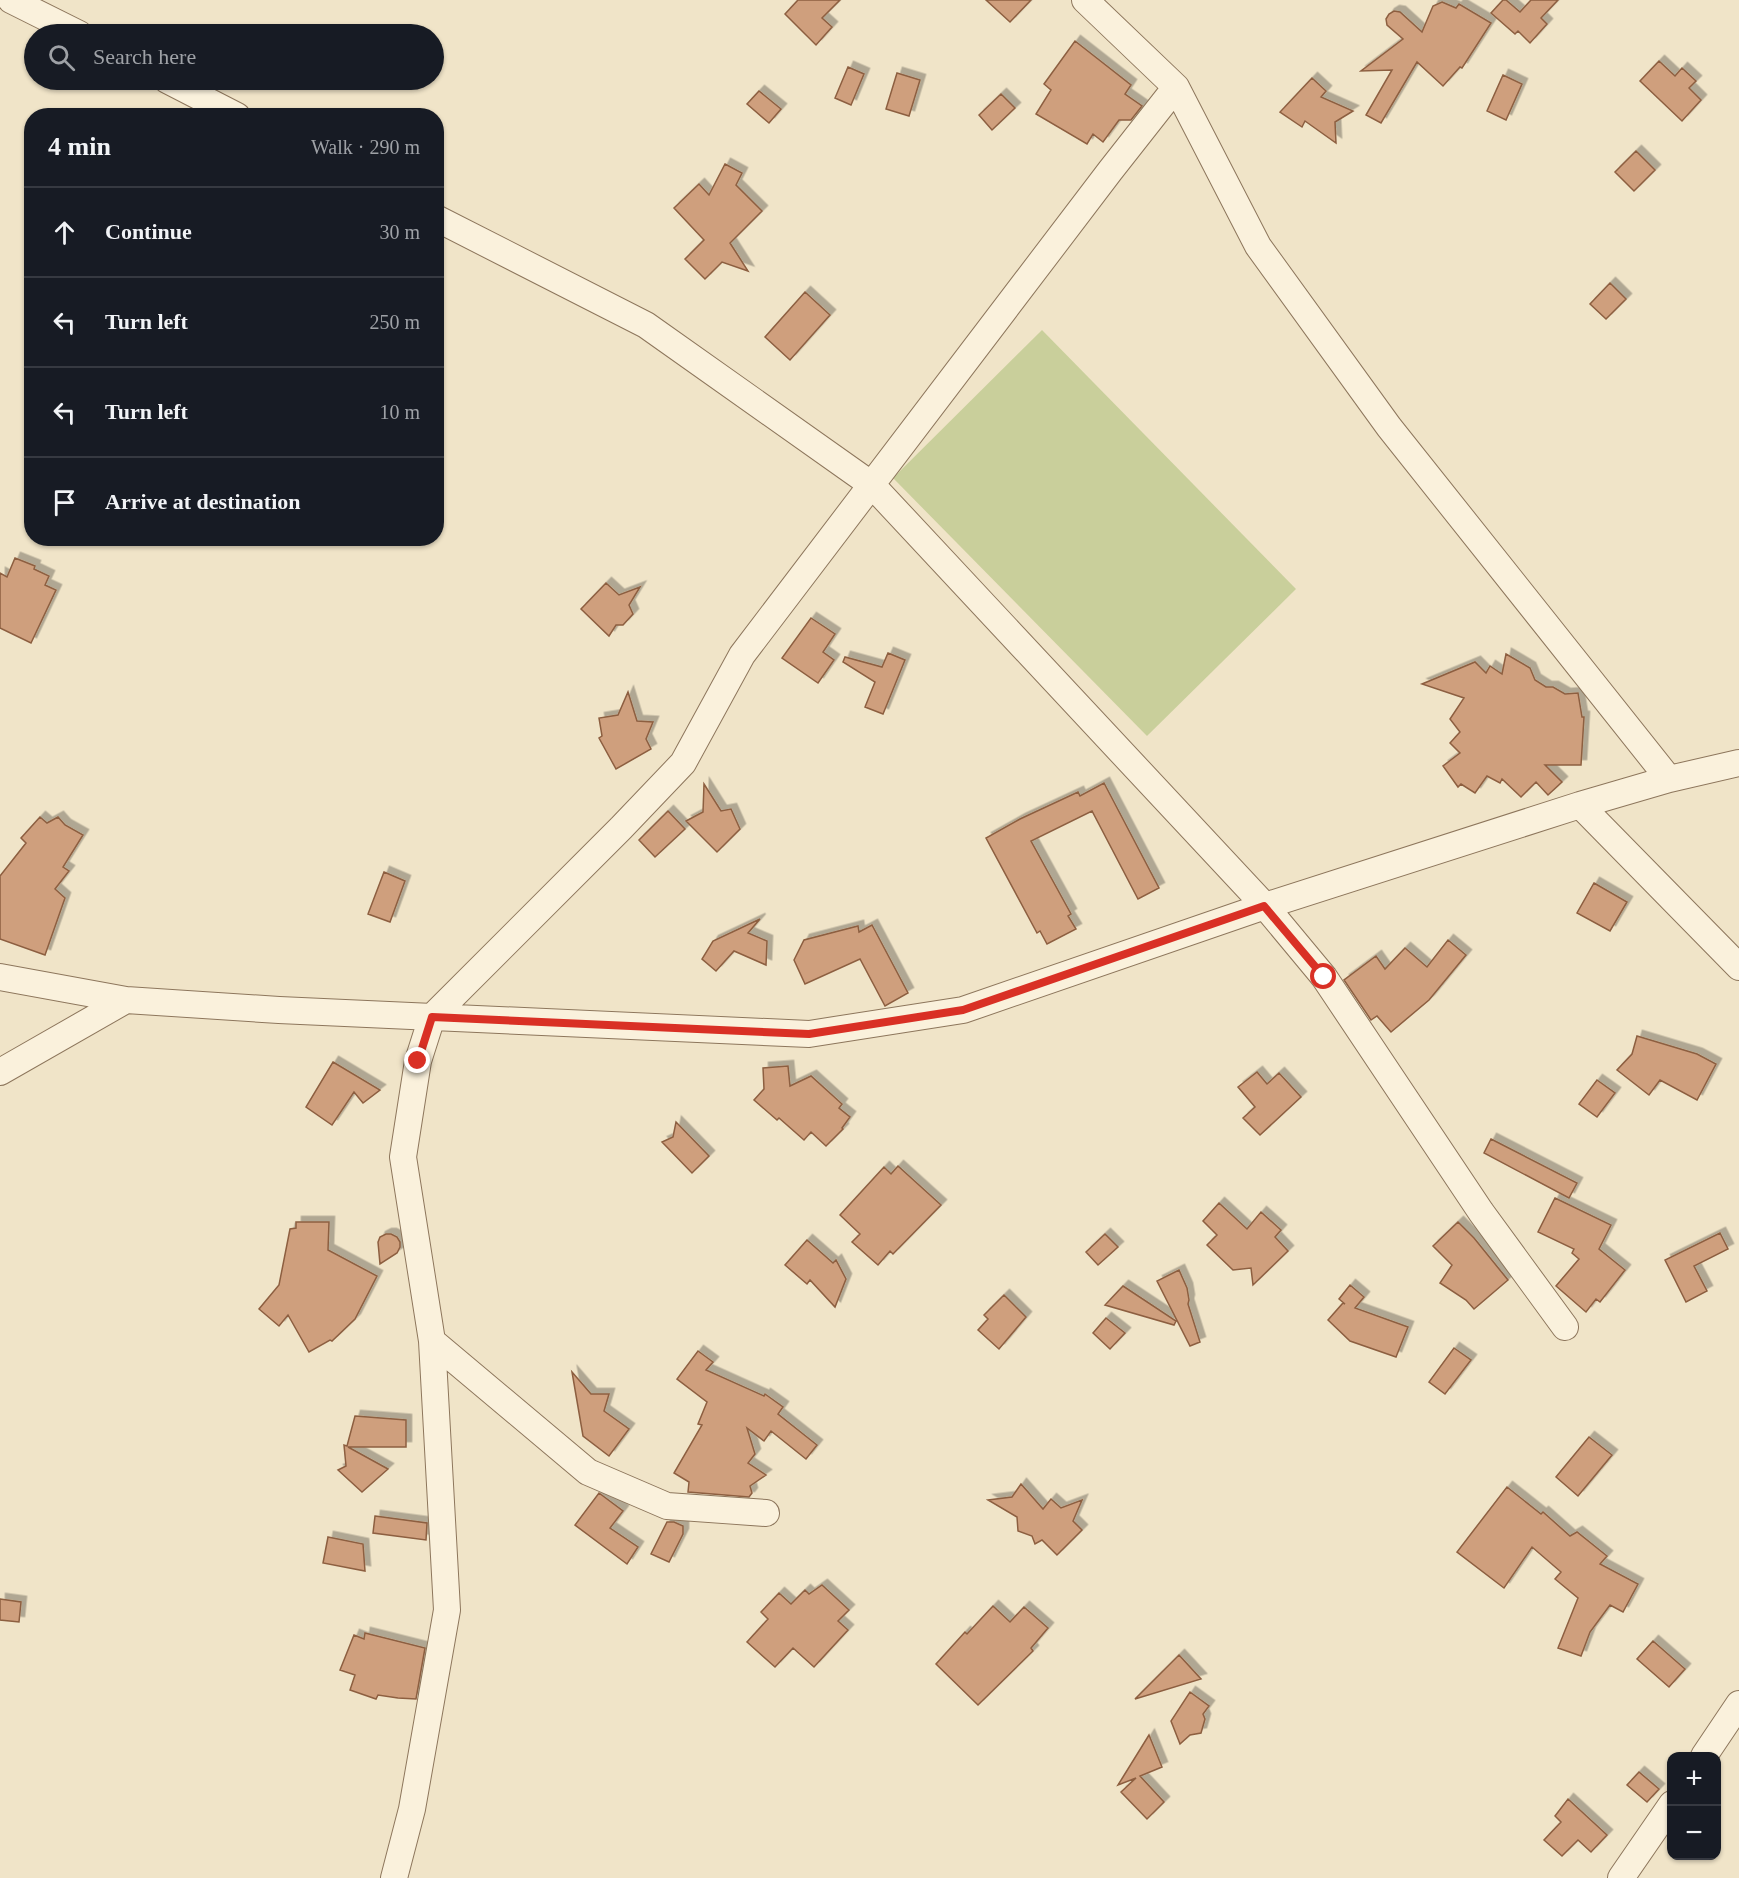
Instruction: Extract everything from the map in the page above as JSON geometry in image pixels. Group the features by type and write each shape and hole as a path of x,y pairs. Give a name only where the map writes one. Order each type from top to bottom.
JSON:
{"street":[{"path":"11,0 59,24"},
{"path":"1085,0 1176,87 1258,246 1389,427 1669,779"},
{"path":"394,1878 412,1809 447,1610 432,1341 403,1157 418,1061 432,1017 683,763 742,655 1176,87"},
{"path":"186,90 221,108"},
{"path":"444,222 646,325 872,485 1264,906 1324,977 1481,1212 1565,1327"},
{"path":"0,977 126,1000 809,1034 963,1010 1264,906 1580,805 1669,779 1739,763"},
{"path":"1580,805 1739,967"},
{"path":"0,1072 126,1000"},
{"path":"432,1341 588,1472 667,1506 766,1513"},
{"path":"1707,1752 1739,1704"},
{"path":"1621,1878 1670,1806"}],"green space":[{"path":"1042,330 1296,589 1147,736 893,478"}],"building":[{"path":"798,0 840,0 822,18 832,27 816,45 785,14"},
{"path":"986,0 1031,0 1010,22"},
{"path":"1503,0 1520,12 1531,0 1558,0 1541,18 1547,24 1530,43 1518,31 1515,34 1491,13"},
{"path":"1442,2 1456,8 1459,4 1491,23 1462,68 1460,67 1443,86 1417,62 1381,123 1366,115 1392,70 1361,71 1403,39 1387,25 1386,19 1389,14 1394,11 1400,12 1422,32 1433,6"},
{"path":"1075,41 1131,85 1125,94 1142,106 1131,120 1119,120 1103,142 1093,134 1087,144 1036,114 1051,90 1044,84"},
{"path":"1659,61 1675,76 1682,68 1696,81 1689,88 1701,100 1682,121 1640,81"},
{"path":"848,67 864,74 851,105 835,98"},
{"path":"897,73 920,80 909,116 886,109"},
{"path":"1503,75 1522,84 1506,120 1487,111"},
{"path":"1312,78 1326,91 1321,97 1353,111 1335,122 1336,143 1305,121 1302,127 1280,112"},
{"path":"759,91 781,109 769,123 747,104"},
{"path":"1001,94 1015,108 992,130 979,115"},
{"path":"1636,151 1655,170 1634,191 1615,172"},
{"path":"725,164 742,173 736,185 762,211 730,243 748,271 722,262 705,279 685,259 704,240 674,208 699,184 709,195"},
{"path":"1610,283 1626,299 1606,319 1590,304"},
{"path":"805,292 830,315 790,360 765,337"},
{"path":"15,558 35,566 34,569 49,576 45,585 56,590 31,643 0,628 0,573 7,577"},
{"path":"606,583 619,595 640,587 629,605 633,614 623,625 616,625 609,636 581,609"},
{"path":"811,618 835,634 823,652 834,660 818,683 782,658"},
{"path":"888,653 905,660 883,714 865,707 875,682 843,662 845,657 882,667"},
{"path":"1506,654 1530,668 1535,680 1546,687 1553,687 1565,694 1578,693 1582,717 1584,717 1581,765 1545,765 1562,782 1548,795 1536,782 1521,797 1502,779 1500,783 1487,776 1475,793 1461,784 1458,787 1443,766 1460,753 1450,743 1460,732 1450,719 1464,698 1422,684 1475,662 1486,673 1490,666 1502,674"},
{"path":"628,692 637,721 653,722 646,739 651,749 616,769 599,738 602,736 599,718 618,715"},
{"path":"1104,783 1159,888 1138,899 1092,811 1031,841 1071,914 1068,916 1076,929 1047,944 1040,931 1037,933 986,838 1020,819 1078,792 1080,796"},
{"path":"704,784 721,811 731,809 740,829 717,852 686,821 703,812"},
{"path":"668,811 685,829 655,857 639,840"},
{"path":"40,817 47,823 58,817 65,825 83,835 63,867 69,871 55,889 65,898 45,955 0,939 0,876 26,843 21,838"},
{"path":"384,872 405,881 390,922 368,914"},
{"path":"1594,883 1627,902 1610,931 1577,913"},
{"path":"760,919 748,933 767,941 766,965 734,951 716,971 702,959 713,941"},
{"path":"872,925 908,993 885,1006 860,959 805,984 794,960 804,940 858,926 859,932"},
{"path":"1448,940 1466,955 1429,1000 1391,1032 1377,1016 1371,1020 1344,980 1376,956 1385,969 1405,948 1427,967"},
{"path":"1637,1036 1697,1054 1716,1064 1697,1100 1660,1080 1649,1095 1617,1070 1632,1054"},
{"path":"333,1062 380,1090 363,1103 354,1092 332,1125 306,1107"},
{"path":"788,1066 790,1086 811,1076 842,1104 839,1108 850,1117 843,1129 826,1146 811,1132 804,1140 754,1100 764,1089 763,1068"},
{"path":"1257,1072 1267,1084 1279,1073 1301,1097 1260,1135 1243,1118 1255,1107 1238,1087"},
{"path":"1597,1080 1615,1093 1597,1117 1579,1104"},
{"path":"676,1122 709,1156 692,1173 662,1142 673,1137"},
{"path":"1491,1139 1577,1183 1569,1198 1484,1153"},
{"path":"898,1166 941,1205 893,1254 890,1251 878,1265 852,1242 860,1234 840,1215 884,1167 891,1174"},
{"path":"1555,1198 1611,1225 1599,1249 1625,1270 1600,1302 1596,1299 1586,1312 1556,1286 1579,1259 1572,1253 1574,1249 1538,1232"},
{"path":"1219,1203 1247,1229 1261,1212 1281,1230 1275,1237 1288,1251 1253,1285 1251,1268 1233,1270 1207,1245 1217,1235 1203,1221"},
{"path":"296,1222 329,1222 328,1250 377,1276 355,1319 332,1341 309,1352 288,1315 279,1326 259,1309 279,1285 290,1229 296,1228"},
{"path":"1458,1222 1508,1280 1474,1309 1466,1300 1440,1283 1452,1265 1433,1246"},
{"path":"1720,1233 1728,1249 1694,1266 1707,1291 1686,1302 1665,1260"},
{"path":"386,1234 397,1237 400,1247 397,1253 380,1264 378,1242 380,1237"},
{"path":"1105,1234 1118,1247 1098,1265 1086,1252"},
{"path":"807,1240 833,1263 836,1260 846,1279 835,1307 810,1280 807,1284 785,1265"},
{"path":"1179,1270 1187,1288 1188,1304 1200,1342 1190,1346 1157,1281"},
{"path":"1350,1285 1364,1297 1355,1308 1408,1327 1396,1357 1350,1341 1328,1320 1343,1303 1345,1304 1339,1299"},
{"path":"1123,1286 1176,1321 1174,1325 1105,1305"},
{"path":"1004,1295 1026,1317 999,1349 978,1330 988,1319 984,1315"},
{"path":"1106,1318 1125,1333 1110,1349 1093,1333"},
{"path":"1454,1348 1471,1360 1445,1394 1429,1382"},
{"path":"698,1351 713,1362 706,1370 764,1396 765,1394 783,1407 778,1414 817,1445 806,1459 771,1431 764,1441 747,1428 755,1454 748,1463 766,1475 750,1486 752,1493 749,1497 688,1492 689,1482 674,1473 702,1425 698,1424 707,1402 677,1379"},
{"path":"572,1372 591,1394 609,1394 604,1411 629,1429 609,1456 583,1436"},
{"path":"355,1416 406,1420 406,1447 348,1447 388,1469 362,1492 338,1470 346,1466 344,1445 347,1446"},
{"path":"1589,1437 1612,1455 1578,1496 1556,1477"},
{"path":"1021,1484 1043,1509 1051,1499 1061,1508 1082,1500 1073,1521 1082,1530 1057,1555 1042,1540 1035,1544 1032,1536 1018,1531 1017,1517 988,1500 1012,1497"},
{"path":"1507,1487 1541,1514 1543,1512 1570,1536 1577,1532 1607,1556 1600,1564 1638,1584 1623,1612 1610,1605 1590,1632 1581,1656 1558,1648 1578,1598 1555,1579 1561,1572 1532,1547 1504,1588 1457,1552"},
{"path":"599,1493 623,1511 610,1528 638,1547 627,1564 575,1525"},
{"path":"375,1516 427,1523 426,1540 373,1533"},
{"path":"667,1522 683,1526 683,1534 669,1562 651,1554"},
{"path":"328,1537 363,1544 365,1571 323,1563"},
{"path":"822,1585 849,1610 838,1621 848,1630 814,1667 793,1648 775,1667 747,1642 768,1619 761,1612 779,1593 791,1604 805,1590 809,1594"},
{"path":"0,1599 21,1602 19,1622 0,1620"},
{"path":"993,1606 1010,1622 1024,1607 1048,1628 1031,1648 1033,1651 978,1705 936,1664"},
{"path":"365,1633 425,1648 416,1699 378,1695 376,1699 350,1690 355,1675 340,1670 354,1635 364,1639"},
{"path":"1653,1641 1685,1669 1669,1687 1637,1659"},
{"path":"1179,1655 1201,1679 1135,1699"},
{"path":"1190,1692 1209,1706 1203,1714 1205,1719 1201,1733 1190,1735 1180,1744 1171,1721"},
{"path":"1149,1735 1162,1767 1140,1776 1164,1802 1147,1819 1121,1792 1136,1778 1118,1785"},
{"path":"1639,1772 1659,1789 1647,1802 1627,1785"},
{"path":"1568,1799 1607,1835 1591,1852 1578,1840 1562,1856 1544,1840 1561,1822 1555,1816"}],"route":[{"path":"418,1061 432,1017 809,1034 963,1010 1264,906 1324,977"}]}
